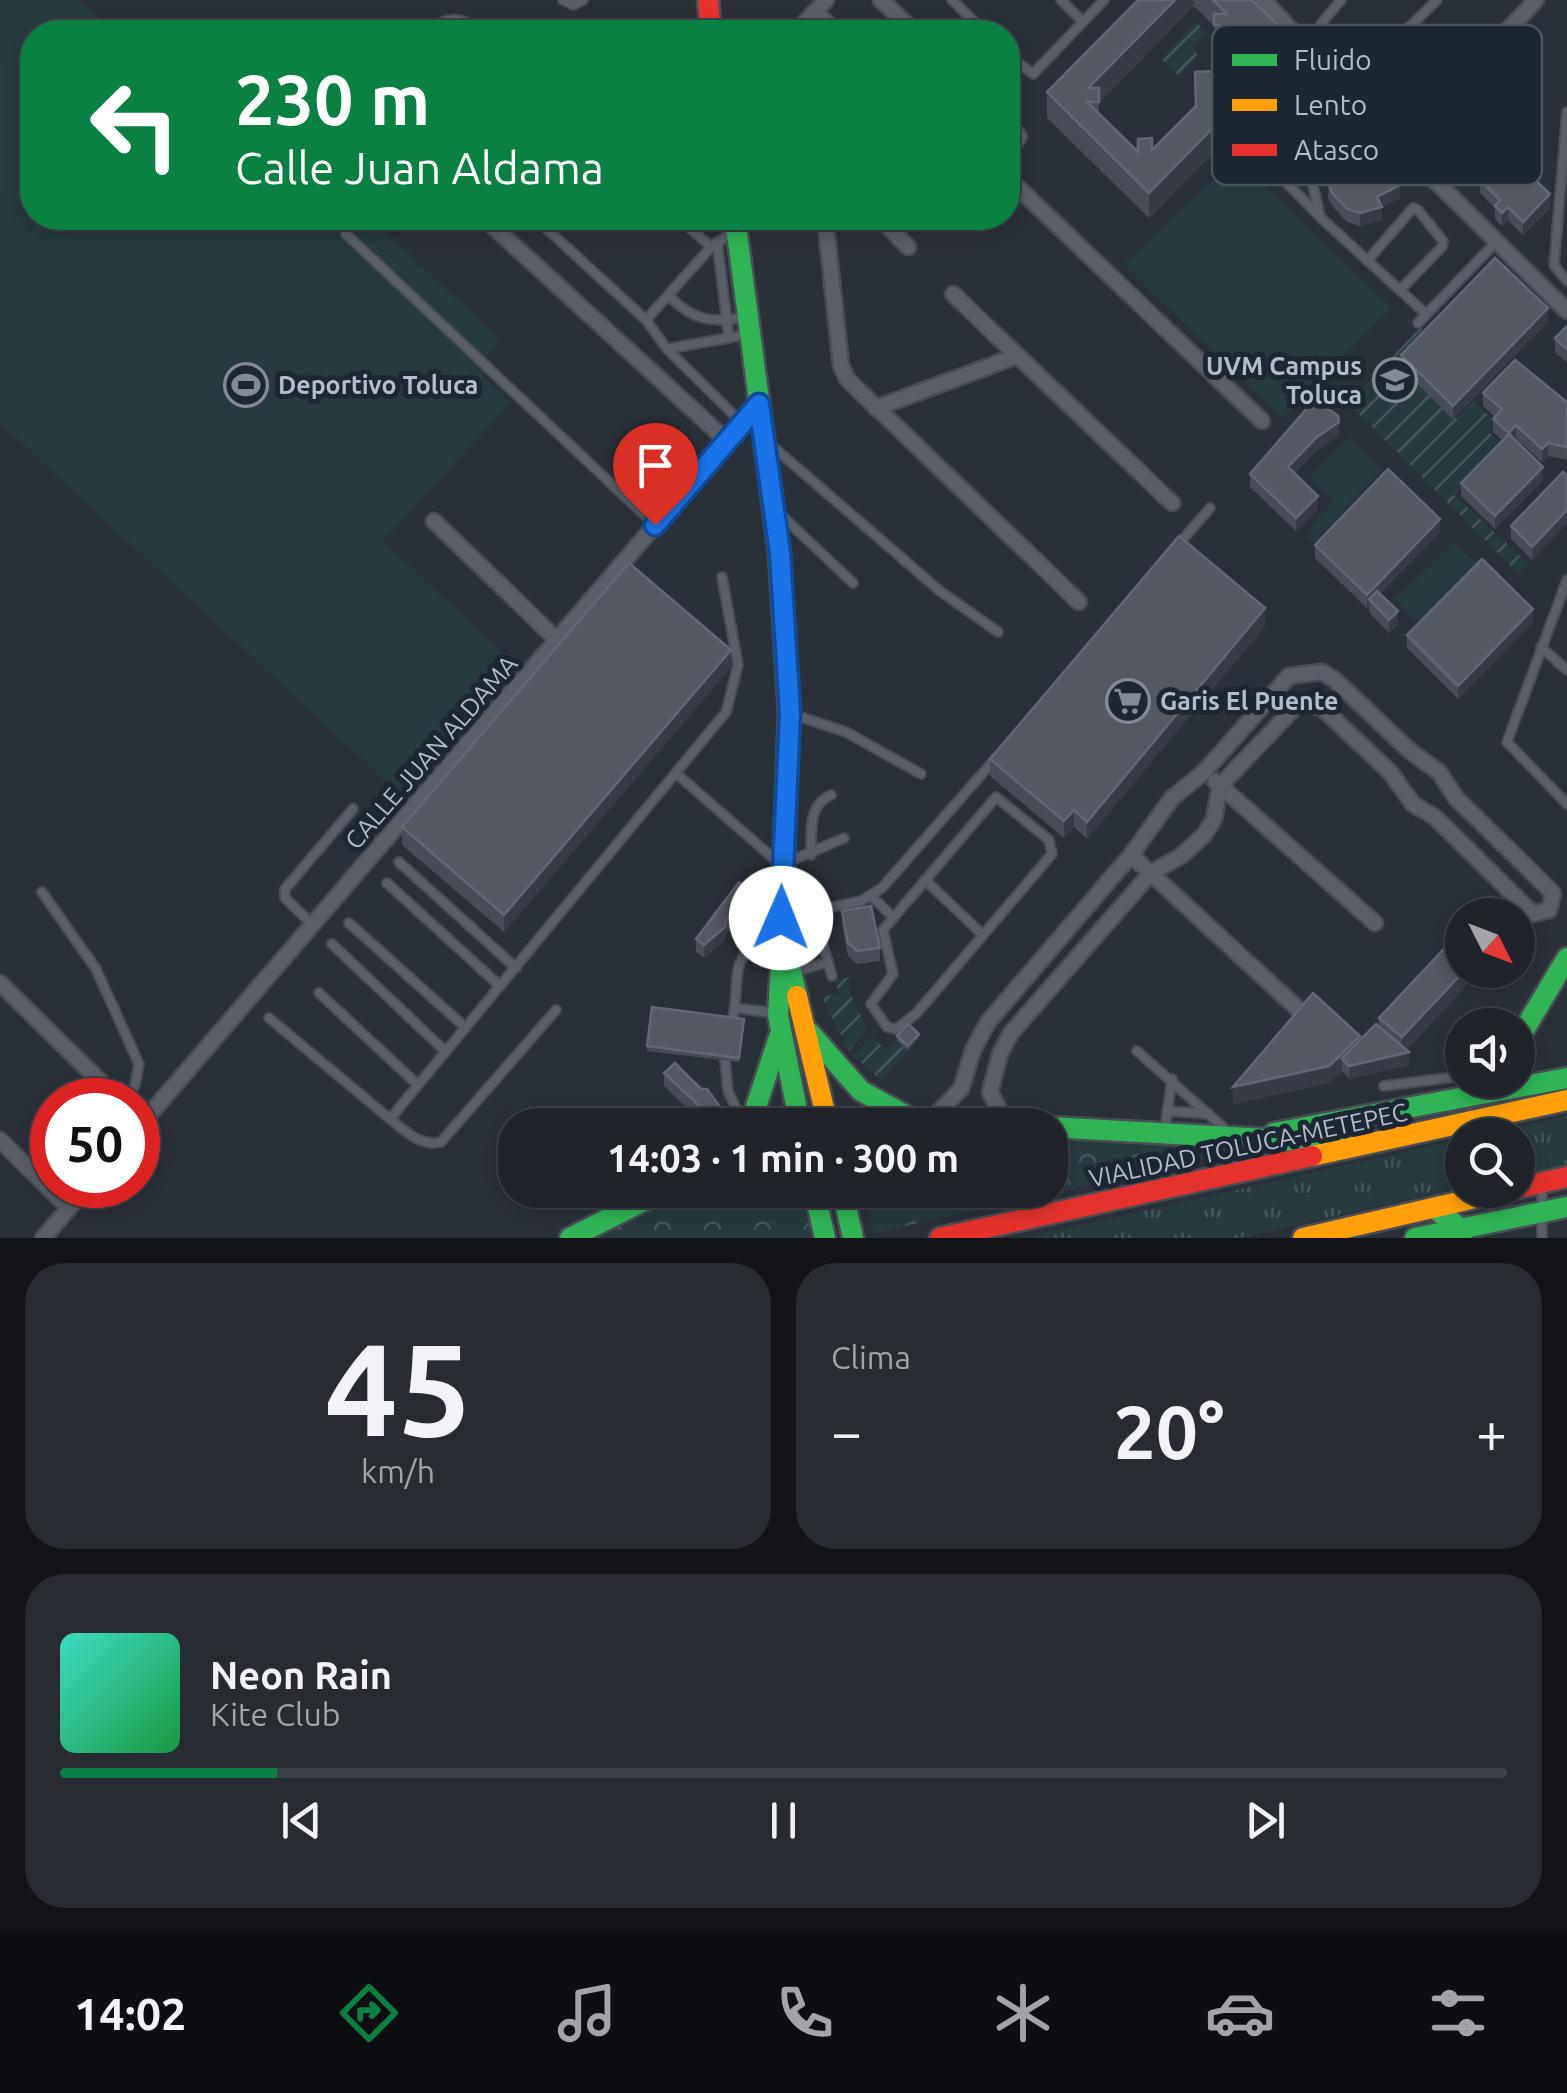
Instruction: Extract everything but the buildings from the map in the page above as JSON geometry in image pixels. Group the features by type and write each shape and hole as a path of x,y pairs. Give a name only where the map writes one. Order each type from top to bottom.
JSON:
{"main road":[{"path":"736,230 738,327 764,438 790,713 781,932 774,980 776,1013 796,1108"},
{"path":"781,932 822,1108"},
{"path":"1535,1012 1567,958"},
{"path":"804,1024 832,1062 861,1091 897,1108"},
{"path":"753,1108 780,1036"},
{"path":"1535,1084 1567,1078"},
{"path":"1241,1137 1445,1095"},
{"path":"1519,1098 1522,1110"},
{"name":"VIALIDAD TOLUCA-METEPEC","path":"1487,1118 1567,1100"},
{"path":"1068,1125 1166,1122 1241,1137 1367,1144"},
{"name":"VIALIDAD TOLUCA-METEPEC","path":"940,1238 1445,1127"},
{"path":"1535,1184 1567,1177"},
{"path":"1303,1238 1445,1205"},
{"path":"1415,1238 1567,1207"},
{"path":"570,1238 629,1208"},
{"path":"818,1208 825,1238"},
{"path":"846,1208 853,1238"},
{"path":"1434,1208 1464,1230"},
{"path":"1372,1238 1392,1217"}],"street":[{"path":"881,0 902,20"},
{"path":"1263,0 1286,25"},
{"path":"1513,25 1536,0"},
{"path":"1439,185 1567,311"},
{"path":"1020,189 1262,421"},
{"path":"497,230 727,441"},
{"path":"827,230 841,365 847,379 1079,602"},
{"path":"892,230 908,247"},
{"path":"954,294 1172,503"},
{"path":"876,408 1017,356"},
{"name":"CALLE JUAN ALDAMA","path":"160,1099 759,404"},
{"path":"434,521 557,640"},
{"path":"937,1108 962,1088 973,1050 988,1022 1130,856 1164,808 1204,772 1290,676 1306,671 1336,680 1410,751 1446,779 1456,798 1553,893 1550,910 1533,914 1436,818 1413,804 1390,772 1321,707 1305,703 1293,708 1220,786 1214,819 1204,835 1182,856 1151,873 1011,1033 1000,1054 990,1092 998,1108"},
{"path":"1390,772 1410,751"},
{"path":"1204,772 1376,923"},
{"path":"1436,818 1456,798"},
{"path":"1130,856 1299,1010"},
{"path":"0,983 98,1078"},
{"path":"973,1050 1000,1054"},
{"path":"962,1088 990,1092"},
{"path":"0,1140 30,1170"},
{"path":"43,1238 69,1208"}],"lane":[{"path":"563,0 573,5 583,0"},
{"path":"952,0 973,20"},
{"path":"1061,0 1083,22"},
{"path":"1020,63 1034,74 1104,0"},
{"path":"1323,25 1341,0"},
{"path":"1412,25 1437,0"},
{"path":"1554,299 1567,283 1554,265 1566,182 1567,112"},
{"path":"1288,185 1426,314"},
{"path":"1312,185 1320,218"},
{"path":"1368,260 1413,208 1418,210 1444,240 1400,290"},
{"path":"548,230 646,320 666,349 742,423"},
{"path":"695,230 714,245 738,327"},
{"path":"646,320 730,230"},
{"path":"346,234 655,525"},
{"path":"1418,323 1496,242"},
{"path":"669,296 698,319 738,327"},
{"path":"666,349 738,327"},
{"path":"764,438 940,591 998,632"},
{"path":"773,508 853,583"},
{"path":"1171,553 1210,508"},
{"path":"390,1119 678,775 726,712 734,692 738,656 722,577"},
{"path":"1567,580 1506,742 1567,804"},
{"path":"1542,647 1567,670"},
{"path":"790,713 846,732 921,774"},
{"path":"732,1022 737,962 753,943 871,896 900,871 1004,750"},
{"path":"678,775 781,865 844,838"},
{"path":"811,855 814,811 820,800 831,796"},
{"path":"996,797 1049,840 1052,854 916,1014 892,1029 871,1004 893,974 882,937 885,926 925,880 996,797"},
{"path":"312,925 285,898 285,889 353,809"},
{"path":"399,862 516,968"},
{"path":"925,880 983,935"},
{"path":"387,883 500,986"},
{"path":"42,892 96,969 138,1064 136,1078"},
{"path":"871,896 893,917"},
{"path":"861,901 885,926"},
{"path":"349,923 466,1028"},
{"path":"822,941 832,976"},
{"path":"332,944 446,1052"},
{"path":"790,973 828,962"},
{"path":"320,993 417,1084"},
{"path":"735,1008 776,1013"},
{"path":"269,1018 390,1119 429,1145 441,1142 556,1010"},
{"path":"1137,1051 1241,1137"},
{"path":"725,1060 728,1092 737,1108"},
{"path":"1384,1086 1445,1078"},
{"path":"1172,1079 1166,1122 1209,1114"},
{"path":"1542,1182 1542,1238"}],"green space":[{"name":"Deportivo Toluca","path":"0,0 80,0 102,20 20,20 20,230 383,230 501,340 475,369 511,402 383,541 520,669 402,796 0,423"},
{"path":"1196,22 1206,33 1192,48 1198,55 1179,76 1161,59"},
{"path":"1212,180 1212,185 1263,185 1391,308 1282,418 1124,265"},
{"path":"1420,327 1431,337 1401,368 1457,419 1474,402 1497,423 1489,432 1503,445 1454,495 1528,563 1518,573 1349,404"},
{"path":"1350,437 1381,471 1313,543 1305,534 1334,501 1309,478"},
{"path":"1453,543 1479,565 1420,625 1394,600"},
{"path":"849,977 849,991 867,1029 849,1051 822,997 838,993 835,979"},
{"path":"871,1036 888,1052 895,1041 907,1051 881,1081 854,1056"},
{"path":"1567,1116 1567,1164 1535,1171 1535,1123"},
{"path":"1068,1135 1264,1146 1068,1190"},
{"path":"1445,1143 1445,1191 1239,1238 1024,1238"},
{"path":"657,1208 810,1208 815,1238 596,1238"},
{"path":"868,1208 986,1208 874,1233"}],"traffic: fast":[{"path":"737,230 779,553 789,713 781,932 797,996"},
{"path":"782,948 778,1015 797,1108"},
{"path":"1535,1012 1567,958"},
{"path":"810,1033 861,1091 892,1108"},
{"path":"756,1108 779,1037"},
{"path":"1274,1133 1567,1078"},
{"path":"1068,1128 1337,1143"},
{"path":"1415,1238 1567,1207"},
{"path":"570,1238 629,1208"},
{"path":"818,1208 825,1238"},
{"path":"846,1208 853,1238"},
{"path":"1434,1208 1464,1231"}],"traffic: slow":[{"path":"797,996 824,1108"},
{"path":"1312,1156 1567,1100"},
{"path":"1303,1238 1445,1205"}],"traffic: jam":[{"path":"708,0 710,20"},
{"path":"940,1238 1312,1156"},
{"path":"1535,1184 1567,1177"}],"place":[{"name":"UVM Campus Toluca","path":"1395,380"},
{"name":"Deportivo Toluca","path":"246,385"},
{"name":"Garis El Puente","path":"1128,701"}],"route":[{"path":"655,525 759,404 780,553 790,713 781,918"}]}
